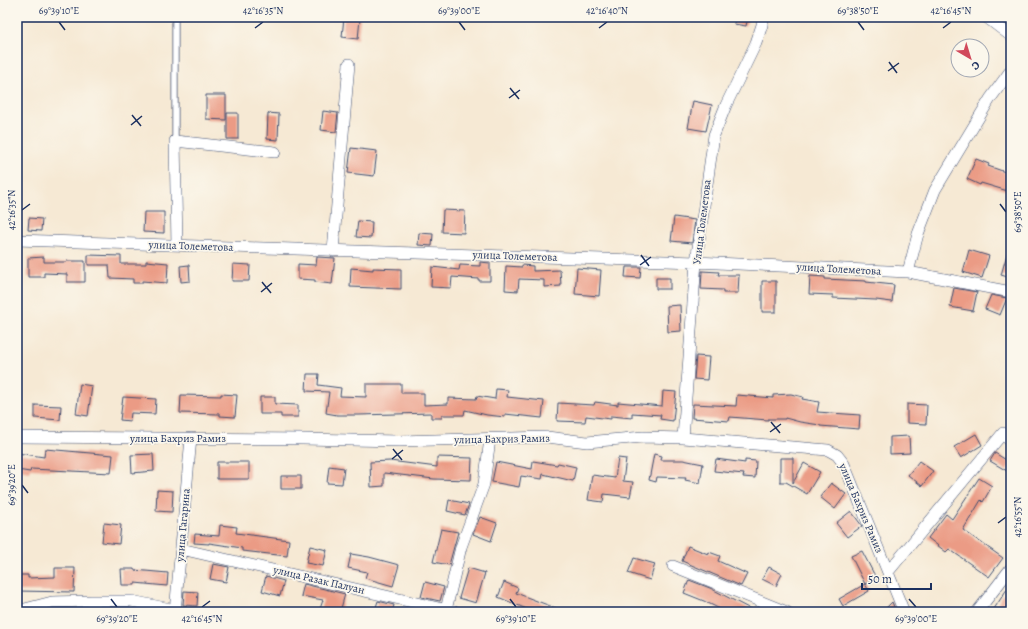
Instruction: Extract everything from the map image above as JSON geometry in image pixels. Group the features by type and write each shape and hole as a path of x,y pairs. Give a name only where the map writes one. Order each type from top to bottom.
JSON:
{"street":[{"name":"Улица Толеметова","path":"683,438 696,262 714,135 726,105 756,43 763,17"},
{"path":"986,17 1011,36"},
{"path":"333,251 349,64"},
{"path":"908,272 918,234 935,190 990,99 1011,70"},
{"path":"176,245 175,141 275,152"},
{"name":"улица Толеметова","path":"17,240 696,262 908,272 1011,292"},
{"path":"888,572 1003,433 1011,442"},
{"name":"улица Бахриз Рамиз","path":"17,437 399,441 547,437 587,442 643,437 683,438 828,450 837,455 844,464 904,612"},
{"name":"улица Гагарина","path":"175,611 191,438"},
{"path":"451,611 460,547 484,484 490,439"},
{"name":"улица Разак Палуан","path":"181,549 451,611"},
{"path":"673,566 786,612"},
{"path":"977,612 1011,568"},
{"path":"17,611 52,602 132,601 175,611"}],"lane":[{"path":"175,17 175,141"}],"building":[{"path":"344,17 360,19 358,39 342,37"},
{"path":"735,17 748,17 746,26 734,24"},
{"path":"206,95 226,95 226,120 206,119"},
{"path":"693,101 712,105 706,131 688,128"},
{"path":"323,111 338,113 336,132 321,130"},
{"path":"227,113 238,113 238,139 227,139"},
{"path":"268,113 279,114 278,140 267,139"},
{"path":"351,148 377,151 374,176 348,173"},
{"path":"976,159 989,164 988,166 1011,174 1011,192 981,183 980,185 967,179"},
{"path":"443,210 465,211 464,233 442,232"},
{"path":"144,212 164,212 164,233 143,232"},
{"path":"674,217 695,220 692,243 671,241"},
{"path":"29,218 42,219 41,231 28,230"},
{"path":"358,221 372,222 371,238 356,237"},
{"path":"419,233 433,234 432,246 418,245"},
{"path":"1009,247 1011,247 1011,278 1001,275"},
{"path":"969,250 989,256 982,278 963,272"},
{"path":"88,255 121,256 121,264 146,264 146,261 168,263 167,283 142,281 142,283 133,283 133,279 110,278 109,265 88,265"},
{"path":"44,257 44,262 85,261 85,282 67,282 67,274 44,273 44,277 28,277 28,258"},
{"path":"317,257 335,258 332,284 315,282 315,280 298,279 298,264 316,265"},
{"path":"480,262 490,263 490,281 452,277 451,288 431,287 432,267 459,270 460,265 480,266"},
{"path":"233,264 250,265 249,281 232,281"},
{"path":"189,265 190,281 181,282 180,266"},
{"path":"522,265 533,266 533,271 560,270 561,286 544,287 544,280 519,279 518,291 505,290 506,266 522,267"},
{"path":"626,267 641,267 640,278 625,277"},
{"path":"351,268 373,270 373,268 401,269 401,289 350,287"},
{"path":"577,268 601,270 599,296 575,294"},
{"path":"702,271 719,272 718,275 739,275 738,293 723,293 723,290 701,289"},
{"path":"810,276 825,277 825,279 866,281 894,285 892,302 833,298 833,295 809,294"},
{"path":"656,278 670,278 670,289 656,289"},
{"path":"762,281 776,281 776,312 762,312"},
{"path":"954,288 977,292 973,311 950,307"},
{"path":"991,295 1007,298 1000,315 985,309"},
{"path":"680,305 681,331 668,332 667,306"},
{"path":"696,356 709,357 707,380 694,379"},
{"path":"307,374 319,374 318,385 341,388 340,396 366,397 366,384 401,384 401,393 424,393 424,405 448,404 448,398 476,399 477,396 495,399 496,389 508,390 507,397 544,401 542,418 505,414 505,417 465,410 464,415 442,415 442,418 431,418 431,413 337,415 326,413 329,392 306,391"},
{"path":"80,384 92,386 88,416 76,414"},
{"path":"663,391 676,392 673,421 660,419 661,415 632,413 632,418 611,416 611,419 586,416 585,422 557,421 558,403 594,405 595,402 618,405 618,402 662,406"},
{"path":"221,394 237,395 235,417 220,416 220,414 180,413 181,395 221,396"},
{"path":"791,394 803,397 802,399 819,402 817,412 860,415 859,429 820,426 785,418 768,420 730,417 729,421 692,418 693,404 736,406 737,395 773,398 773,395"},
{"path":"123,397 156,399 155,414 131,413 130,421 120,420"},
{"path":"260,397 275,397 275,404 298,405 298,417 281,417 281,414 260,414"},
{"path":"907,404 927,405 926,424 907,423"},
{"path":"35,405 61,406 60,420 35,418"},
{"path":"976,434 982,445 961,458 954,447"},
{"path":"909,436 910,453 890,454 890,437"},
{"path":"45,449 113,455 111,473 31,469 30,472 17,470 17,453 44,457"},
{"path":"995,453 1011,463 1007,471 990,461"},
{"path":"153,454 154,471 132,473 131,455"},
{"path":"654,454 662,456 661,460 683,460 703,464 700,483 685,480 686,478 657,477 656,482 649,480"},
{"path":"437,457 472,458 471,480 434,479 384,473 384,486 371,487 370,462 390,461 437,467"},
{"path":"618,458 626,459 623,481 633,482 630,497 604,494 603,502 588,500 592,475 615,478"},
{"path":"780,458 793,458 793,483 804,463 820,472 807,494 786,482 780,482"},
{"path":"716,459 745,463 745,460 756,461 755,478 743,477 744,474 714,471"},
{"path":"533,461 557,465 558,463 576,467 573,481 543,474 542,479 521,476 519,487 492,482 496,462 532,469"},
{"path":"919,461 933,471 922,486 908,475"},
{"path":"217,462 249,462 249,479 217,479"},
{"path":"329,466 344,468 342,484 327,483"},
{"path":"281,476 301,476 301,489 281,489"},
{"path":"979,478 992,486 983,502 981,500 963,530 1003,558 989,577 949,549 946,552 928,538 946,514 952,519"},
{"path":"831,483 846,494 835,509 820,497"},
{"path":"157,490 173,491 172,512 156,511"},
{"path":"449,500 469,504 465,515 447,511"},
{"path":"851,511 862,526 847,537 836,523"},
{"path":"480,517 497,523 491,541 473,534"},
{"path":"104,523 121,525 119,544 102,542"},
{"path":"220,525 237,527 236,533 289,540 287,556 242,551 242,548 209,543 194,543 195,534 219,536"},
{"path":"441,529 458,532 449,565 433,562"},
{"path":"310,546 327,550 323,566 306,563"},
{"path":"688,546 708,554 709,552 720,556 718,561 747,574 741,586 682,561"},
{"path":"862,551 876,578 865,584 851,556"},
{"path":"351,554 399,565 393,586 365,578 367,572 348,568"},
{"path":"634,558 655,564 650,580 628,573"},
{"path":"213,564 229,567 226,582 210,579"},
{"path":"769,567 782,574 776,586 762,579"},
{"path":"55,568 75,568 74,592 17,591 17,575 28,575 28,578 55,577"},
{"path":"468,568 485,573 476,603 459,598"},
{"path":"121,569 168,573 167,586 135,583 135,585 122,585"},
{"path":"266,576 284,581 280,596 262,591"},
{"path":"689,580 710,588 756,612 726,612 684,593"},
{"path":"425,582 444,587 440,601 421,597"},
{"path":"504,582 518,588 516,593 566,612 534,612 498,597"},
{"path":"1011,583 1011,606 1007,612 992,612"},
{"path":"304,584 345,594 340,612 331,612 320,609 323,600 301,596"},
{"path":"865,584 869,591 843,606 839,599"},
{"path":"184,591 198,592 197,606 183,605"},
{"path":"378,601 394,605 392,612 381,612 375,610"},
{"path":"892,602 896,612 882,612"}]}
